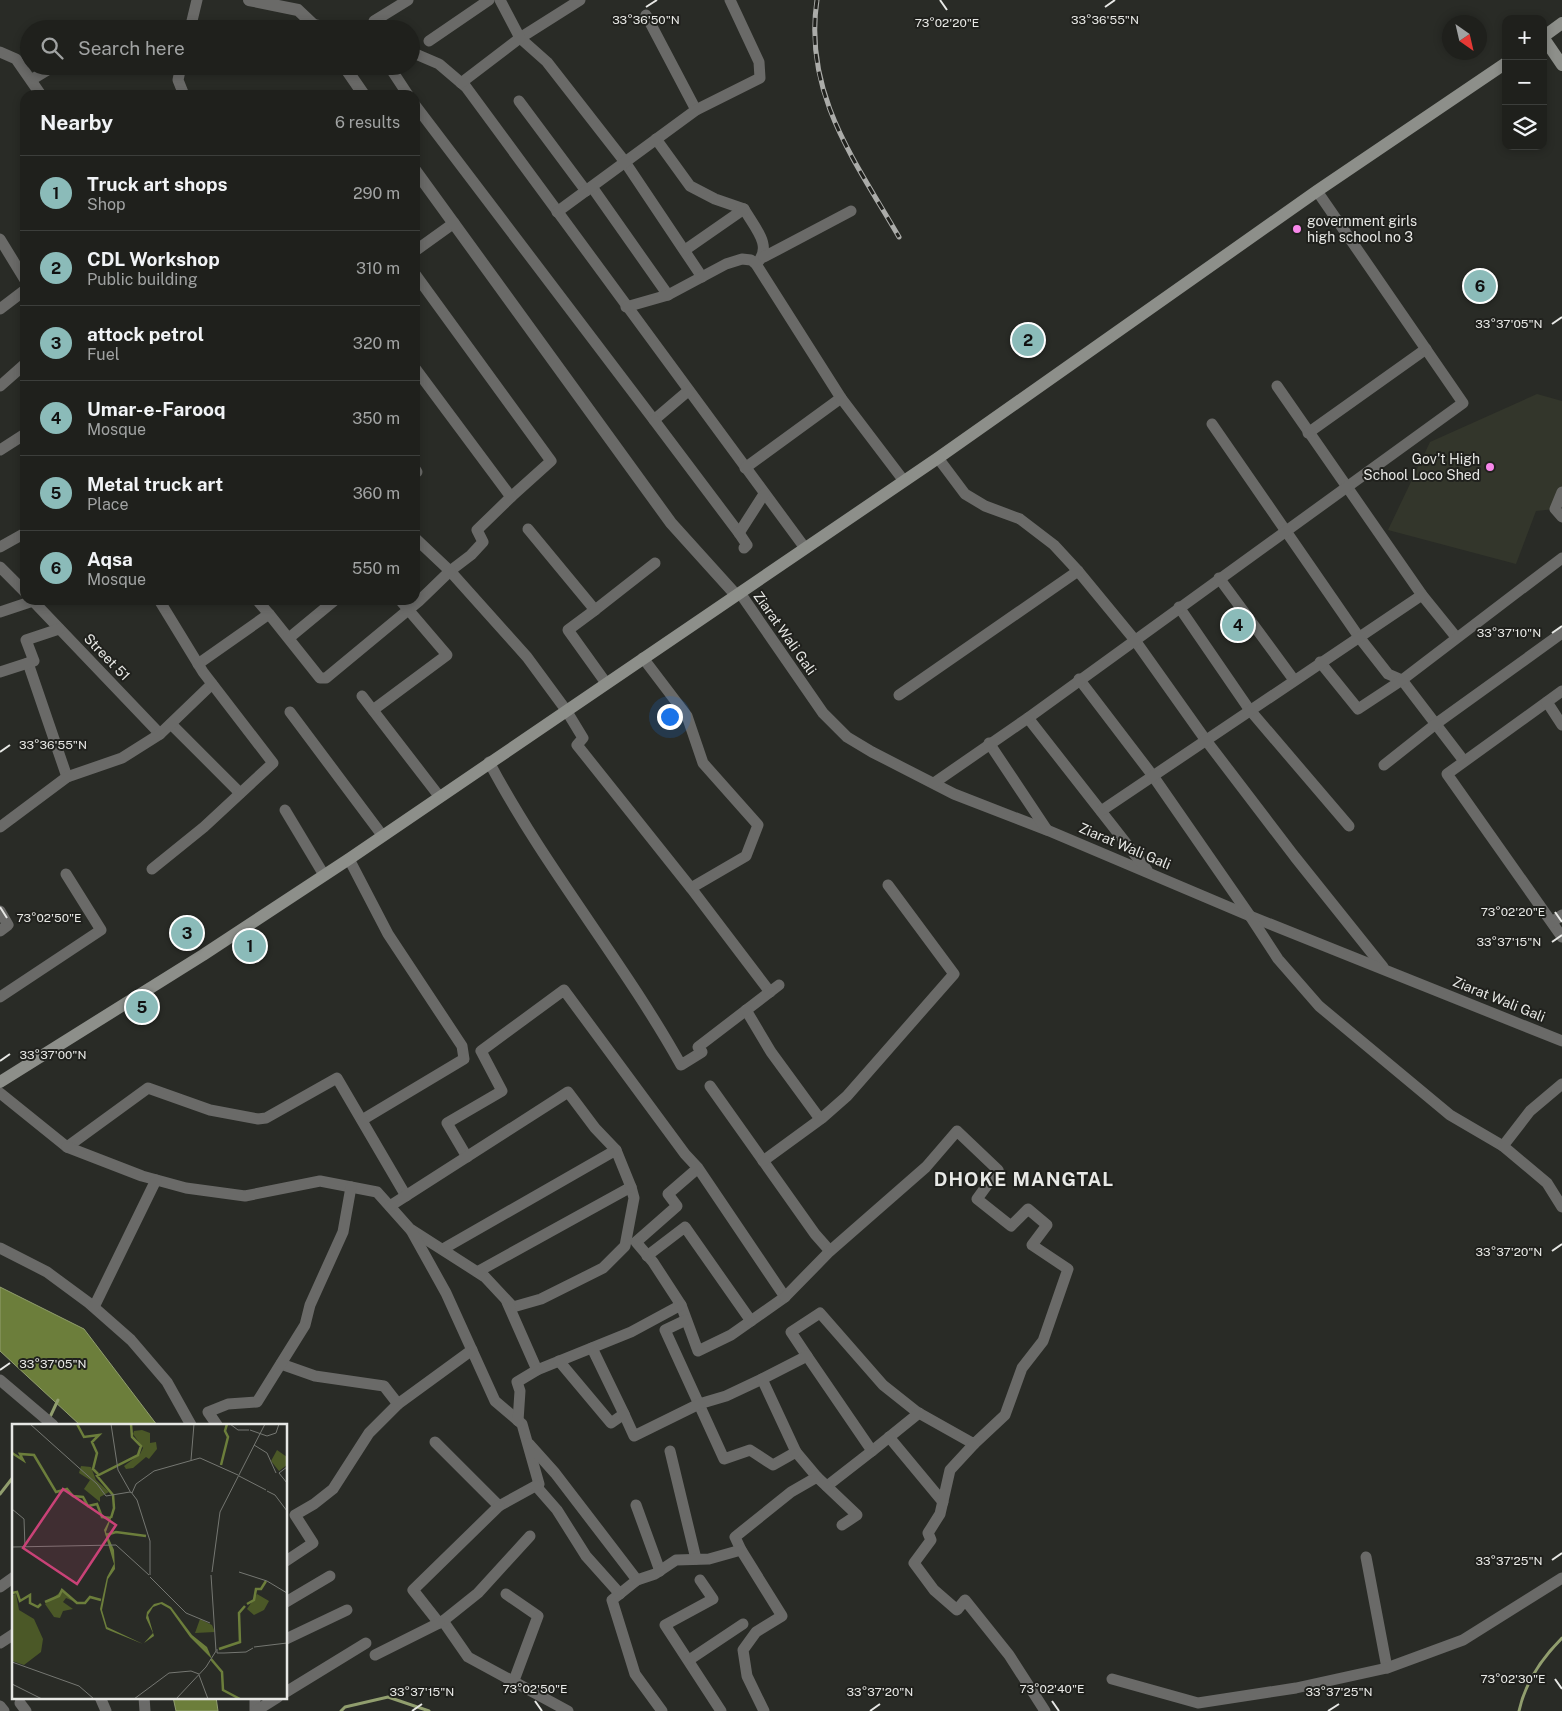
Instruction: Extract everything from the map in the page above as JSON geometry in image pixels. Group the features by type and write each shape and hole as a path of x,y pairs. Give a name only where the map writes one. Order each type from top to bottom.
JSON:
{"main road":[{"path":"1547,34 1562,23"},
{"path":"1547,43 1562,65"},
{"path":"0,1082 203,955 349,859 938,458 1317,191 1502,65"}],"street":[{"path":"192,20 197,0"},
{"path":"376,20 408,0"},
{"path":"429,40 489,0"},
{"path":"500,0 520,38 546,62 626,162 702,278"},
{"path":"461,83 520,38 580,0"},
{"path":"557,212 696,110 760,78 760,62 730,0"},
{"path":"255,1 298,10 309,20"},
{"path":"646,15 696,110"},
{"path":"0,52 16,59 20,65"},
{"path":"420,56 440,64 461,83 805,548"},
{"path":"27,75 38,90"},
{"path":"31,80 39,75"},
{"path":"179,75 178,80 182,90"},
{"path":"350,75 361,90"},
{"path":"395,75 405,90"},
{"path":"519,101 589,189 668,295"},
{"path":"420,112 739,533 747,545 744,548"},
{"path":"656,139 690,186 715,199 744,209 765,246 760,261 841,398 904,481"},
{"path":"420,177 670,523 738,594"},
{"path":"934,783 989,743 1028,718 1134,639 1463,403 1317,191"},
{"path":"685,250 744,209"},
{"path":"626,307 668,295 726,264 742,258 760,261 852,211"},
{"path":"420,247 454,223"},
{"path":"0,239 20,272"},
{"path":"420,281 551,461 477,530 484,542 420,599"},
{"path":"0,309 20,294"},
{"path":"1308,433 1426,349"},
{"path":"0,386 20,368"},
{"path":"420,375 511,497"},
{"path":"1277,386 1422,594 1456,637"},
{"path":"654,420 688,391"},
{"path":"744,468 841,398"},
{"path":"1212,424 1359,637 1388,674 1402,680 1464,760"},
{"path":"0,450 20,437"},
{"path":"938,458 965,494 985,506 1020,519 1054,545 1078,570 1134,639 1205,739 1295,857 1384,968"},
{"path":"1562,492 1556,509 1562,516"},
{"path":"739,533 764,494"},
{"path":"528,529 595,610"},
{"path":"0,547 20,536"},
{"path":"420,543 450,571 527,657 566,710 583,738 577,745 774,988 698,1047 702,1052 681,1065 651,1015 515,812 489,762"},
{"path":"1320,662 1358,709 1402,680 1562,558"},
{"path":"606,683 568,630 655,564"},
{"path":"0,567 20,579"},
{"path":"899,695 1078,570"},
{"path":"1219,578 1294,680"},
{"name":"Ziarat Wali Gali","path":"738,594 823,713 847,737 954,794 1047,830 1250,916 1384,968 1562,1041"},
{"path":"1101,811 1422,594"},
{"path":"0,612 21,605"},
{"name":"Street 51","path":"37,605 160,734"},
{"path":"152,869 204,827 273,763 212,684 162,605"},
{"path":"262,605 323,679 413,605"},
{"path":"289,638 329,605"},
{"path":"373,710 447,655 404,605"},
{"path":"1179,607 1250,710 1349,826"},
{"path":"198,664 269,614"},
{"path":"0,672 34,661 26,640 59,629"},
{"path":"1384,765 1437,723 1562,633"},
{"path":"643,658 687,716 703,763 758,825 746,856 691,888"},
{"path":"28,663 67,777"},
{"path":"1079,679 1154,776 1278,959 1319,1006 1450,1115 1503,1146 1546,1183 1562,1207"},
{"path":"0,827 67,777 122,758 160,734 212,684"},
{"path":"1562,691 1447,774 1562,937"},
{"path":"362,696 440,796"},
{"path":"1547,702 1562,725"},
{"path":"290,712 382,835"},
{"path":"1028,718 1148,872"},
{"path":"171,724 240,793"},
{"path":"989,743 1047,830"},
{"path":"285,810 324,875"},
{"path":"349,859 388,934 462,1046 464,1059 362,1120"},
{"path":"0,997 102,930 66,874"},
{"path":"763,1161 820,1119 847,1096 954,974 888,885"},
{"path":"0,911 8,925 0,931"},
{"path":"1552,922 1562,915"},
{"path":"467,1157 447,1123 502,1091 481,1051 564,990 685,1154 698,1168 785,1297"},
{"path":"746,1010 771,1052 820,1119"},
{"path":"67,1147 148,1088 210,1110 258,1119 266,1118 337,1078 406,1196"},
{"path":"1503,1146 1530,1111 1562,1084"},
{"path":"710,1086 830,1251"},
{"path":"390,1206 568,1092 595,1128 616,1150 634,1198 625,1246 603,1268 542,1299 513,1307 477,1272 410,1229"},
{"path":"0,1094 67,1147 156,1180 186,1188 245,1196 320,1181 377,1192 390,1206 410,1229 446,1293 495,1401 522,1424 539,1484 499,1506 413,1590 468,1657 568,1711"},
{"path":"698,1168 668,1194 677,1206 636,1242 681,1305 698,1351 731,1335 785,1297 830,1251 926,1167 957,1131 998,1170 977,1199 1011,1226 1028,1209 1047,1225 1032,1245 1068,1269 1043,1341 1022,1368 1005,1415 950,1470 940,1514 928,1532 931,1540 914,1563 934,1590 957,1610 965,1600 1009,1655 1045,1711"},
{"path":"443,1249 616,1150"},
{"path":"94,1307 156,1180"},
{"path":"216,1424 208,1412 228,1404 257,1402 305,1325 310,1305 343,1232 350,1187"},
{"path":"477,1272 631,1187"},
{"path":"647,1256 685,1227 751,1321"},
{"path":"0,1248 47,1272 94,1307 131,1340 167,1382 190,1424"},
{"path":"506,1300 537,1370"},
{"path":"518,1421 520,1391 517,1382 537,1370 631,1332 681,1305"},
{"path":"872,1451 791,1332 820,1313 883,1385 919,1413 974,1444"},
{"path":"686,1320 665,1330 724,1459 750,1450 773,1465 796,1452"},
{"path":"592,1348 634,1436 699,1404 726,1396 807,1356"},
{"path":"288,1560 313,1544 295,1514 314,1504 333,1489 369,1433 398,1404 472,1350"},
{"path":"559,1361 611,1423 624,1414"},
{"path":"281,1364 315,1376 384,1386 398,1404"},
{"path":"762,1379 796,1452 857,1515 842,1525"},
{"path":"0,1380 52,1424"},
{"path":"827,1486 919,1413"},
{"path":"889,1437 943,1502"},
{"path":"435,1442 499,1506"},
{"path":"527,1443 555,1473 637,1580"},
{"path":"670,1452 696,1559"},
{"path":"764,1711 747,1676 744,1650 756,1632 782,1616 735,1537 791,1492 818,1476"},
{"path":"536,1486 557,1510 586,1556 620,1594"},
{"path":"636,1505 660,1571"},
{"path":"375,1655 441,1622 478,1593 530,1536"},
{"path":"662,1711 635,1674 612,1600 637,1580 660,1571 676,1560 709,1559 741,1550"},
{"path":"1366,1557 1387,1668"},
{"path":"288,1601 330,1576"},
{"path":"0,1587 12,1578"},
{"path":"1112,1679 1198,1703 1296,1688 1387,1668 1463,1640 1562,1578"},
{"path":"700,1580 713,1599 665,1626 721,1711"},
{"path":"506,1594 538,1616 513,1683"},
{"path":"288,1638 347,1610"},
{"path":"689,1660 743,1624"},
{"path":"0,1643 12,1635"},
{"path":"288,1691 366,1643"},
{"path":"100,1698 106,1711"},
{"path":"144,1698 145,1711"},
{"path":"255,1698 256,1711 276,1698"},
{"path":"0,1706 4,1711"}],"shaded area":[{"name":"Gov't High School Loco Shed","path":"1537,394 1562,401 1562,492 1555,509 1536,511 1516,564 1388,530 1430,442"},
{"path":"0,1287 84,1329 156,1424 79,1424 0,1351"},
{"path":"173,1698 216,1698 218,1711 176,1711"}],"waterway":[{"path":"50,1417 58,1400"},
{"path":"0,1494 12,1479"},
{"path":"1519,1711 1525,1691 1535,1672 1562,1638"},
{"path":"341,1711 345,1707 388,1697 429,1711"}],"railway":[{"path":"817,0 815,34 818,66 825,96 836,125 850,153 899,237"}],"place":[{"name":"government girls high school no 3","path":"1297,229"},
{"name":"Aqsa","path":"1480,286"},
{"name":"CDL Workshop","path":"1028,340"},
{"name":"Gov't High School Loco Shed","path":"1490,467"},
{"name":"Umar-e-Farooq","path":"1238,625"},
{"name":"attock petrol","path":"187,933"},
{"name":"Truck art shops","path":"250,946"},
{"name":"Metal truck art","path":"142,1007"}],"district":[{"name":"DHOKE MANGTAL","path":"1024,1179"}]}
